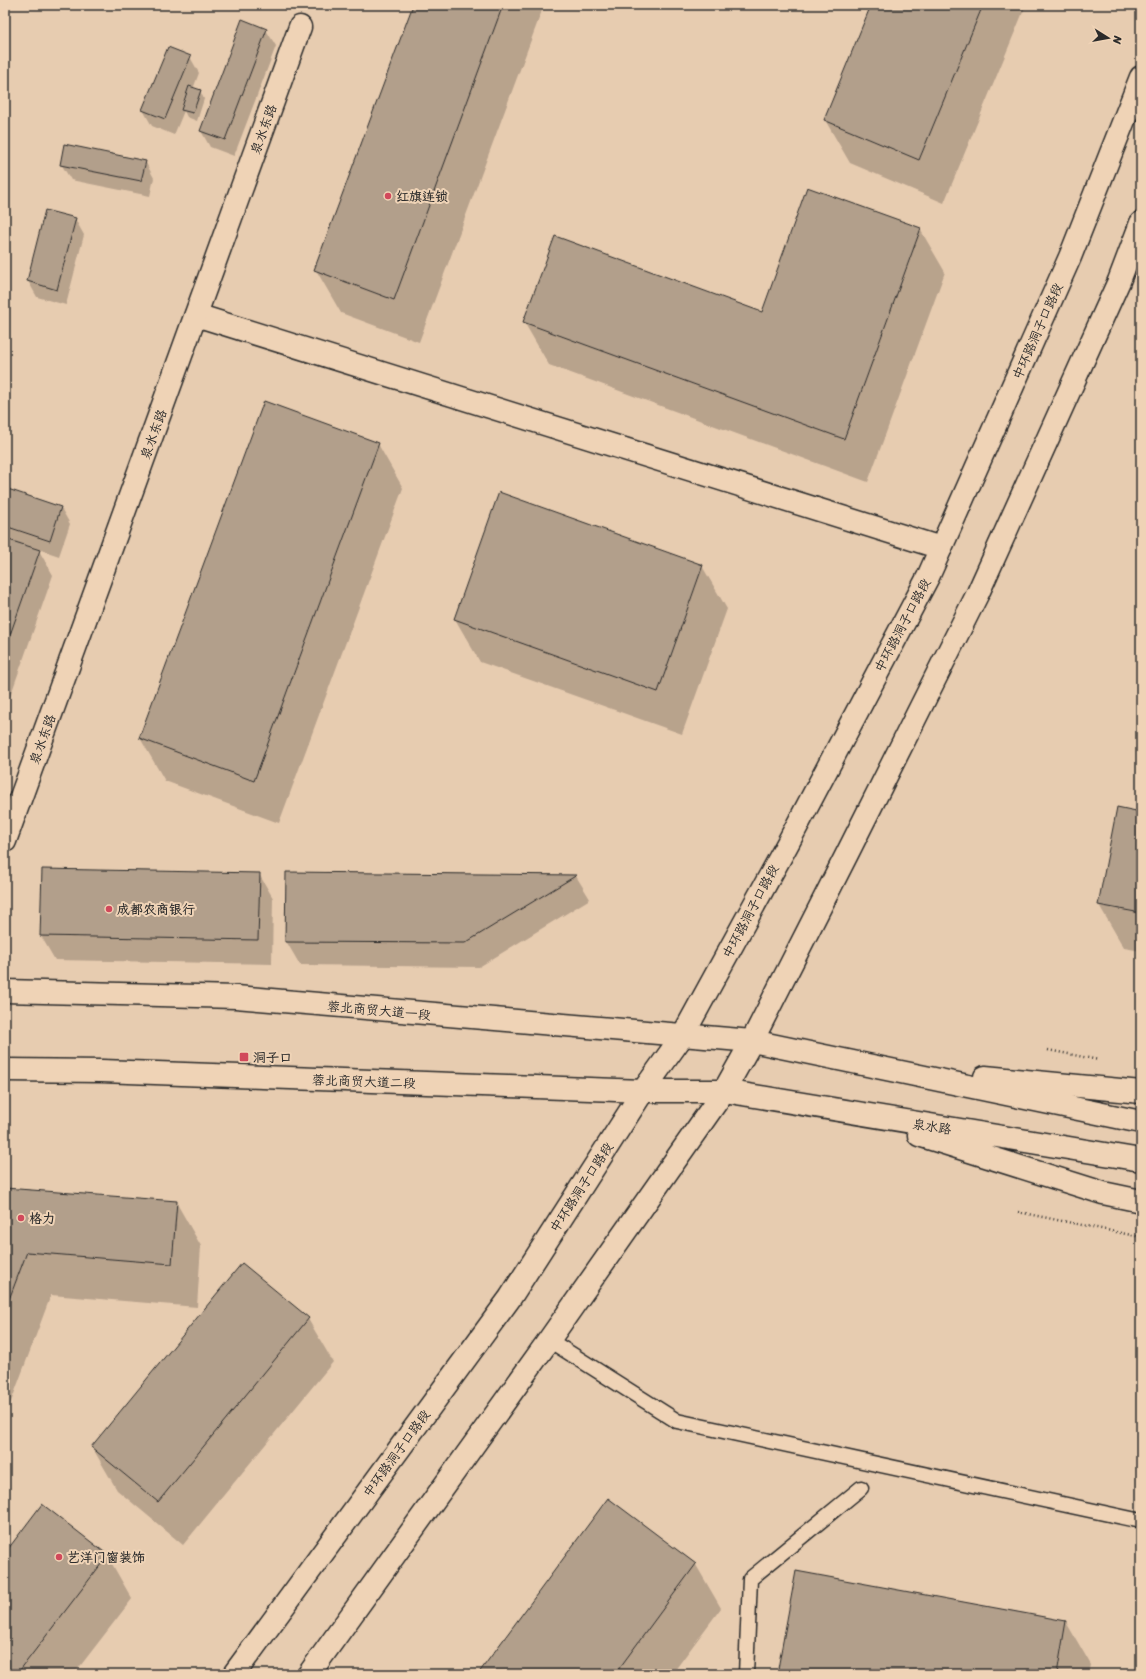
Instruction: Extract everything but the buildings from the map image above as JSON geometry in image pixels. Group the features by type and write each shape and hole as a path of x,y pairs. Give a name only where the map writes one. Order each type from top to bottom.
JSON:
{"main road":[{"name":"泉水东路","path":"5,841 300,27"},
{"name":"中环路洞子口路段","path":"234,1674 510,1298 643,1090 683,1035 928,577 1070,257 1141,77"},
{"path":"309,1674 549,1340 724,1091 752,1041 848,854 978,593 1119,281 1141,223"},
{"path":"196,315 941,548"},
{"name":"蓉北商贸大道一段","path":"5,991 236,997 683,1035 752,1041 871,1066"},
{"path":"871,1066 1141,1092"},
{"path":"871,1066 1134,1120"},
{"name":"蓉北商贸大道二段","path":"5,1070 102,1071 643,1090 724,1091"},
{"name":"泉水路","path":"724,1091 1132,1158"},
{"path":"851,1113 1103,1193 1141,1201"}],"lane":[{"path":"549,1340 677,1421 1141,1520"},
{"path":"746,1674 750,1579 861,1488"}],"path":[{"path":"1048,1050 1102,1060"},
{"path":"1018,1212 1141,1237"}],"place":[{"name":"红旗连锁","path":"388,196"},
{"name":"成都农商银行","path":"109,909"},
{"name":"洞子口","path":"244,1057"},
{"name":"格力","path":"21,1218"},
{"name":"艺洋门窗装饰","path":"59,1557"}]}
